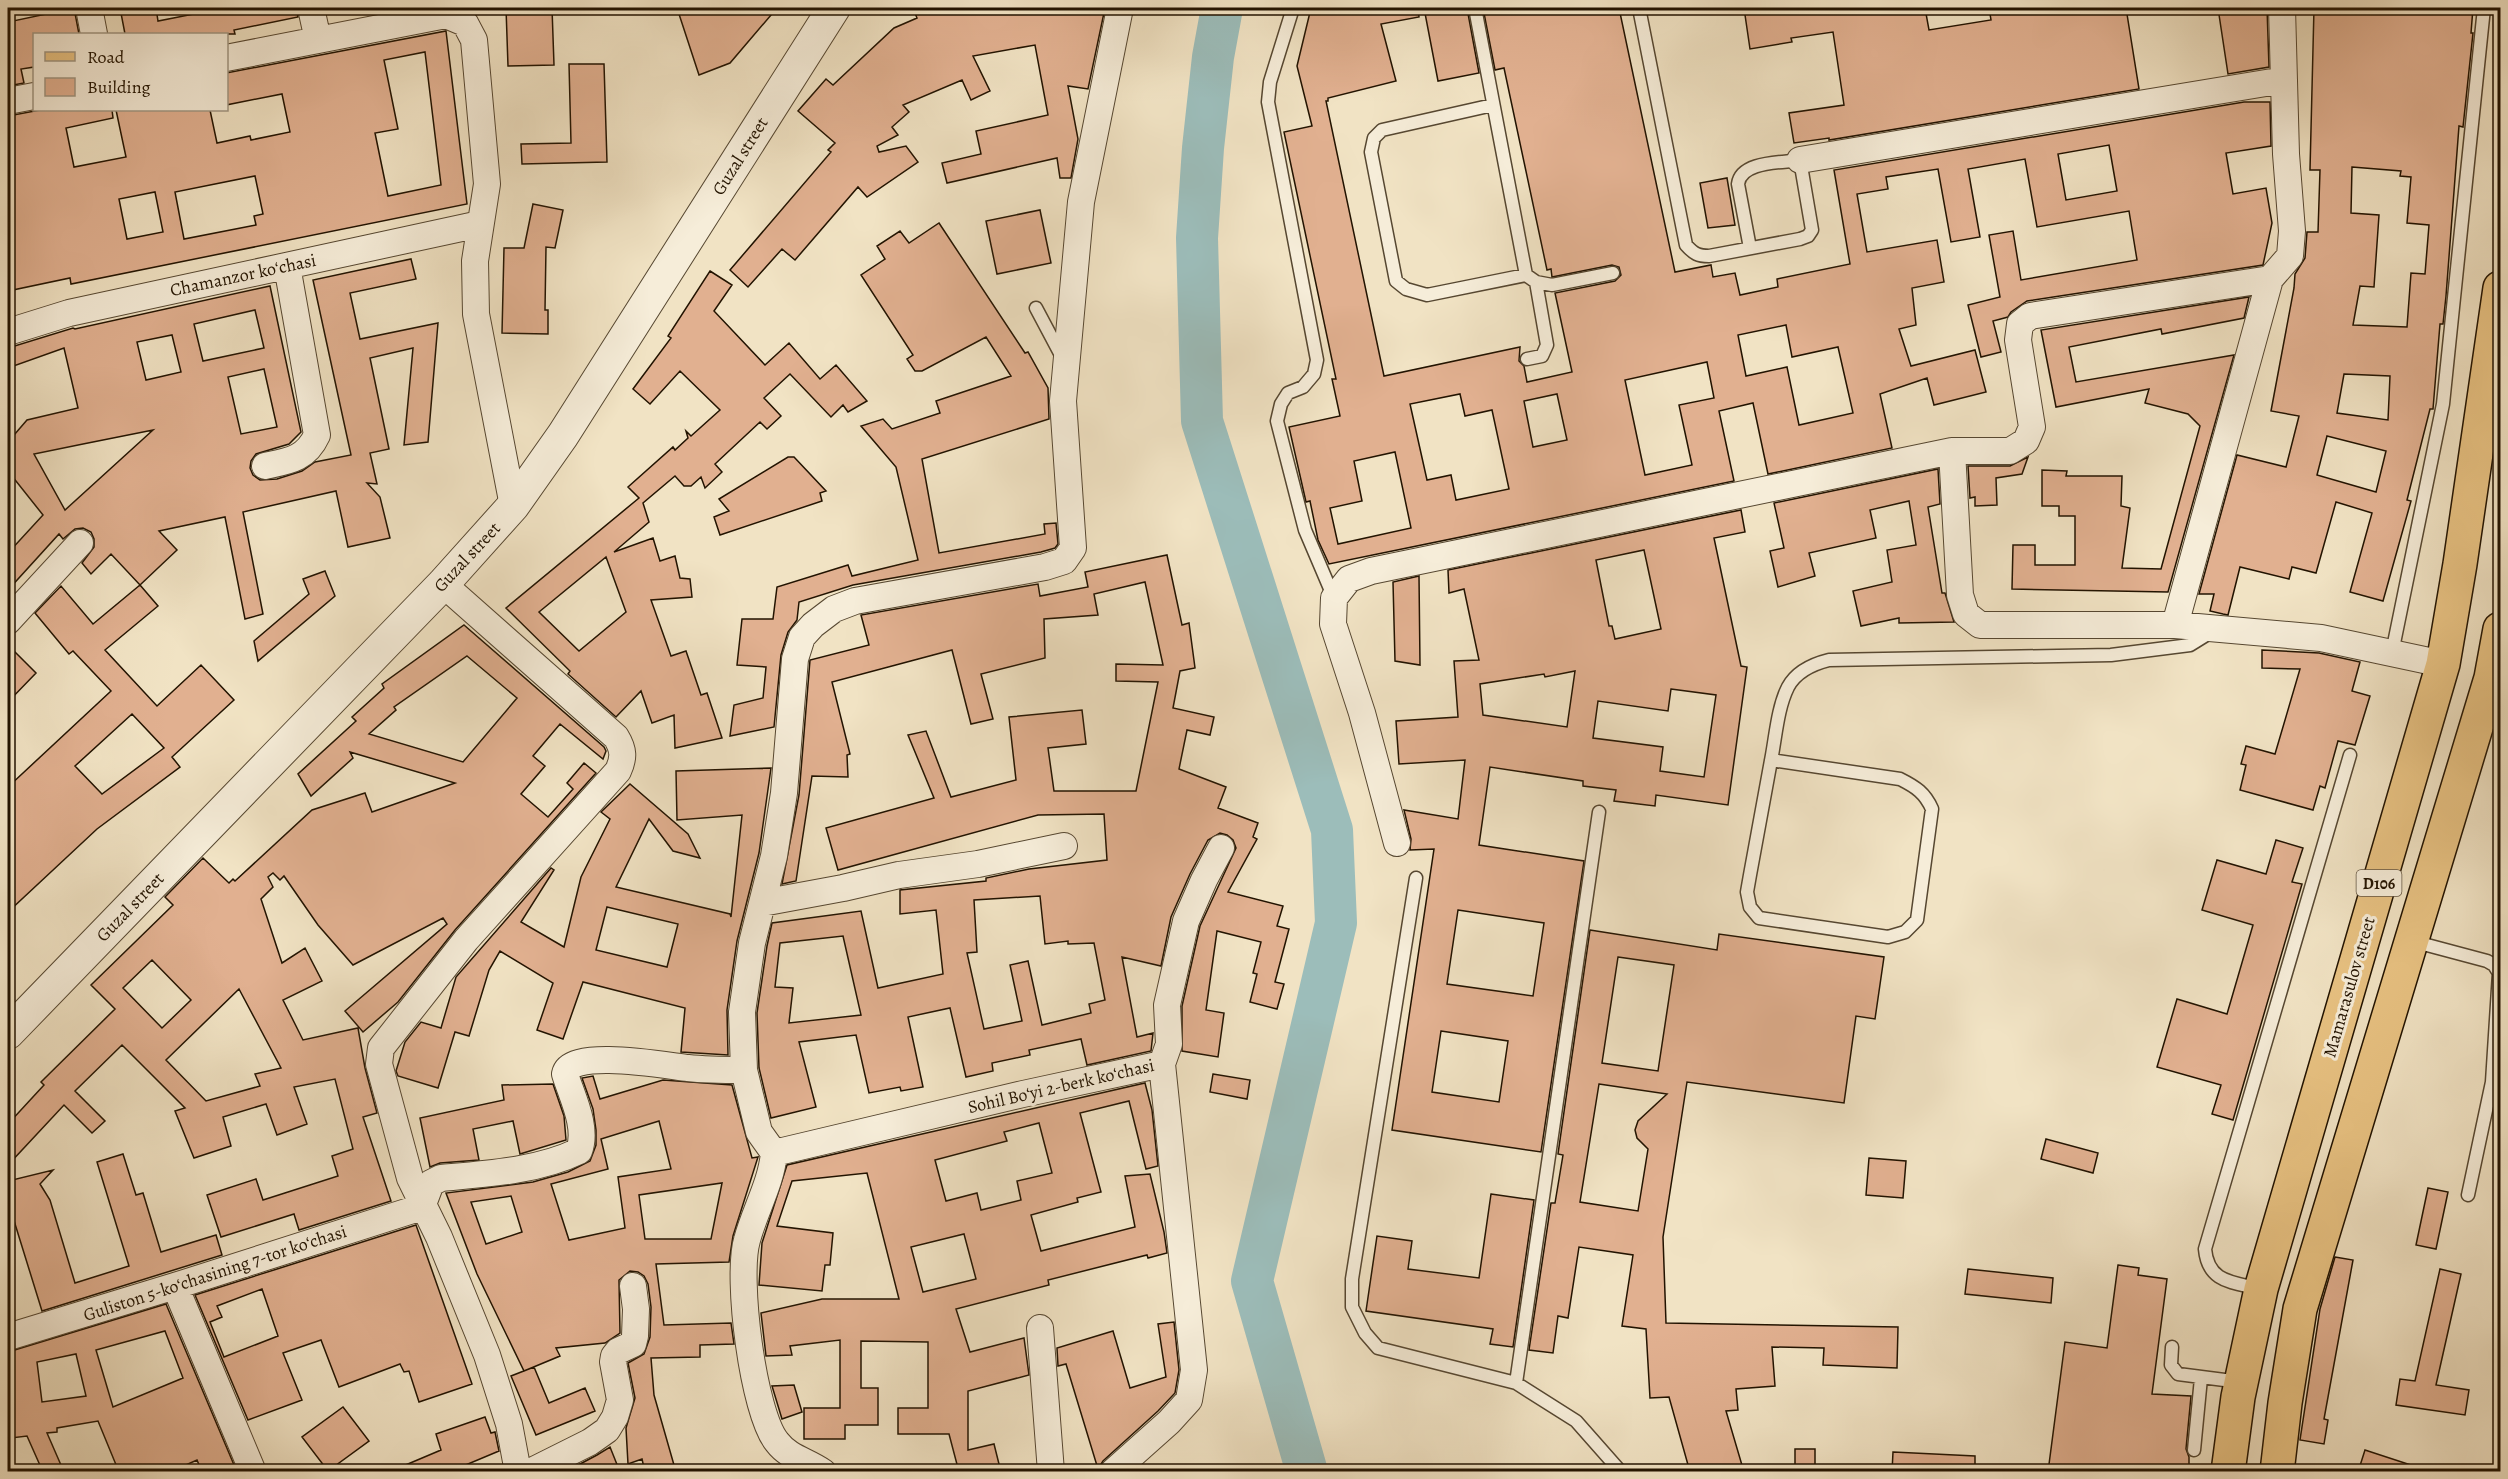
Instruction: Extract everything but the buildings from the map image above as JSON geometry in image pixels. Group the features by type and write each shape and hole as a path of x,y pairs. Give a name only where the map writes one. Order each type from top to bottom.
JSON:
{"main road":[{"name":"Mamarasulov street","path":"2228,1472 2241,1382 2261,1289 2443,664 2460,564 2500,288"},
{"name":"D106","path":"2277,1472 2300,1309 2491,678 2500,628"}],"street":[{"path":"89,8 94,33"},
{"path":"311,8 318,40"},
{"name":"Guzal street","path":"8,1033 442,584 513,506 563,435 834,8"},
{"path":"823,1472 797,1460 777,1442 763,1418 745,1318 743,1273 746,1242 768,1183 774,1153 759,1132 744,1070 742,1012 752,943 774,856 784,792 795,659 802,637 834,609 855,601 1064,561 1073,548 1063,401 1081,202 1120,8"},
{"path":"2175,625 2270,279 2290,256 2292,231 2282,8"},
{"path":"228,58 446,15 465,23 474,40 488,184 475,261 476,314 513,506"},
{"path":"1800,160 2284,80"},
{"path":"8,101 33,96"},
{"name":"Chamanzor koʻchasi","path":"8,332 69,313 480,224"},
{"path":"265,466 291,460 305,452 311,448 317,435 287,266"},
{"path":"1397,843 1362,713 1333,624 1334,598 1349,579 1371,571 1952,451 2010,451 2026,441 2032,427 2018,340 2020,324 2030,316 2270,279"},
{"path":"1952,451 1960,595 1966,614 1980,625 2175,625 2321,638 2443,664"},
{"path":"8,621 80,543"},
{"path":"442,584 616,737 622,747 623,760 618,771 466,940 381,1048 379,1064 410,1178 422,1207 439,1237 488,1355 509,1424 518,1472"},
{"path":"762,903 899,875 978,864 1064,846"},
{"name":"Sohil Boʻyi 2-berk koʻchasi","path":"774,1153 1023,1094 1162,1064 1169,1044 1167,1005 1186,921 1221,848"},
{"path":"422,1207 431,1183 441,1178 530,1166 563,1159 579,1151 582,1142 581,1124 565,1074 571,1064 643,1061 689,1068 744,1070"},
{"path":"1113,1472 1169,1422 1189,1400 1194,1370 1162,1064"},
{"name":"Guliston 5-koʻchasining 7-tor koʻchasi","path":"8,1337 422,1207"},
{"path":"175,1286 253,1472"},
{"path":"530,1472 590,1442 607,1430 615,1417 620,1400 613,1362 618,1351 633,1344 636,1336 633,1286"},
{"path":"1040,1328 1051,1472"}],"lane":[{"path":"1293,8 1270,82 1268,102 1317,360 1314,374 1304,387 1288,393 1281,404 1277,421 1305,530 1334,598"},
{"path":"1474,8 1493,105 1547,345 1542,356 1527,359"},
{"path":"1639,8 1686,245 1699,256 1750,248 1800,239 1808,236 1812,230 1800,160 1748,168 1739,177 1738,184 1750,248"},
{"path":"2392,653 2443,404 2484,8"},
{"path":"1493,105 1382,130 1374,138 1371,152 1396,281 1406,289 1428,295 1531,278 1552,285 1613,273"},
{"path":"1036,308 1067,365"},
{"path":"1771,760 1900,779 1918,788 1927,798 1932,809 1917,921 1905,932 1888,938 1759,918 1750,907 1747,892 1780,709 1789,686 1803,671 1817,663 1830,660 2112,655 2190,645 2214,630"},
{"path":"2261,1289 2223,1279 2213,1273 2206,1263 2205,1249 2350,755"},
{"path":"1516,1383 1599,812"},
{"path":"1416,878 1352,1279 1352,1308 1365,1333 1378,1348 1516,1383 1575,1421 1620,1472"},
{"path":"2411,941 2487,961 2494,965 2499,973 2492,1082 2468,1195"},
{"path":"2172,1347 2171,1365 2178,1374 2241,1382"},
{"path":"2193,1450 2200,1378"}],"waterway":[{"path":"1222,8 1213,57 1203,148 1197,238 1202,421 1332,830 1336,923 1252,1281 1307,1472"}]}
